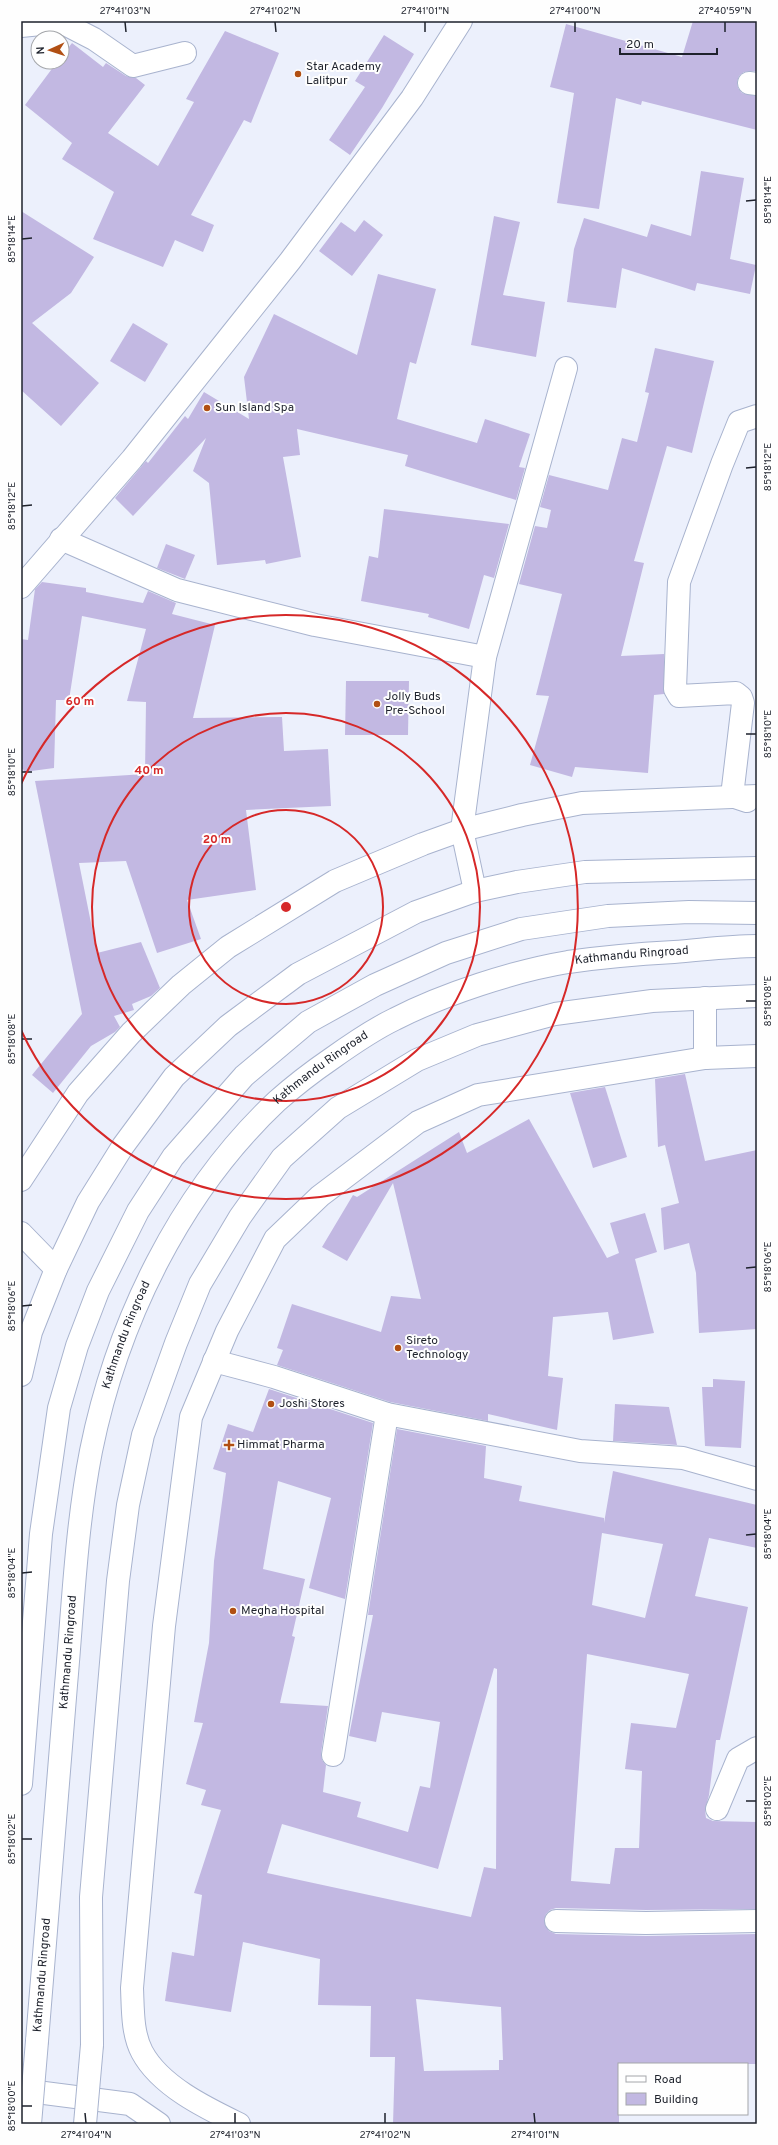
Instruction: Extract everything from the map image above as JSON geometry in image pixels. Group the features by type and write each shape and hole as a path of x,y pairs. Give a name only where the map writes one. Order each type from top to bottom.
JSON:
{"main road":[{"path":"21,587 61,539 132,459 290,261 412,98 461,21"},
{"path":"21,26 61,22 94,39 133,66 185,53"},
{"path":"475,891 462,830 485,657 566,368"},
{"path":"732,796 743,703 741,697 736,693 679,696 675,689 679,582 739,422 757,416"},
{"path":"61,539 177,590 315,625 485,657"},
{"path":"732,796 757,806"},
{"path":"21,1180 78,1093 131,1033 181,985 228,947 335,881 423,844 462,830 522,815 582,803 757,796"},
{"path":"21,1375 26,1330 88,1202 123,1146 174,1077 228,1026 298,974 360,940 416,912 475,891 518,882 586,872 757,868"},
{"path":"21,1784 41,1534 58,1408 77,1346 98,1291 138,1211 173,1157 244,1076 308,1022 374,985 446,953 521,929 608,916 689,912 757,914"},
{"name":"Kathmandu Ringroad","path":"30,2124 75,1566 92,1448 110,1379 133,1314 171,1238 195,1198 227,1156 278,1100 306,1077 365,1035 429,1003 513,976 566,963 628,955 757,946"},
{"path":"85,2124 92,2045 91,1898 118,1581 128,1505 143,1435 176,1343 200,1284 240,1216 282,1158 338,1108 405,1067 477,1035 555,1014 652,1001 757,996"},
{"path":"705,998 705,1058"},
{"path":"239,2124 204,2107 157,2073 141,2051 134,2028 132,1988 164,1626 191,1417 214,1361 275,1239 320,1196 418,1122 478,1094 705,1058 757,1056"},
{"path":"21,1233 56,1269"},
{"path":"214,1361 274,1376 387,1414 580,1451 682,1458 757,1479"},
{"path":"333,1755 387,1414"},
{"path":"717,1810 738,1759 757,1748"},
{"path":"556,1921 646,1923 757,1921"},
{"path":"21,2090 130,2104 160,2124"}],"building":[{"path":"693,21 757,21 757,71 744,72 739,76 737,82 738,88 742,93 757,96 757,130 642,101 641,105 616,98 599,209 557,203 574,93 550,87 566,24 682,57"},
{"path":"225,31 279,53 251,123 244,120 191,215 214,225 203,252 175,240 163,267 93,239 114,192 62,159 72,143 25,105 51,70 70,70 70,46 72,43 103,67 106,63 126,76 136,78 145,85 108,133 158,166 194,102 186,99"},
{"path":"384,35 414,54 382,108 350,155 329,140 365,87 355,81"},
{"path":"701,171 744,178 730,259 756,265 750,294 697,283 695,291 622,268 616,308 567,302 574,249 584,218 647,237 651,224 691,236"},
{"path":"21,211 94,257 71,293 32,323 99,383 61,426 21,390"},
{"path":"494,216 520,222 503,295 545,302 536,357 471,345"},
{"path":"364,220 383,235 352,276 319,251 341,222 355,232"},
{"path":"378,274 436,289 416,364 410,362 397,419 477,443 485,419 530,434 519,467 525,468 516,500 405,466 408,455 297,429 300,455 283,457 301,557 266,564 265,560 217,565 209,483 193,471 206,438 133,516 115,498 146,461 148,463 185,416 188,419 204,392 249,419 244,377 274,314 357,355"},
{"path":"133,323 168,344 145,382 110,361"},
{"path":"655,348 714,361 692,453 667,446 634,561 644,563 621,656 664,654 664,694 654,695 648,773 575,767 572,777 530,765 549,696 536,695 562,594 519,584 535,526 547,528 551,510 540,507 549,475 608,490 622,438 637,442 649,393 645,392"},
{"path":"384,509 509,524 494,578 484,575 469,629 428,617 429,614 361,601 369,556 378,558"},
{"path":"166,544 195,555 185,579 157,568"},
{"path":"42,582 86,588 86,592 143,603 148,591 176,603 172,614 215,625 193,718 282,717 284,751 328,749 331,806 246,810 256,890 187,900 201,939 157,953 126,861 79,863 97,953 141,942 160,988 151,996 132,1004 134,1010 114,1016 120,1027 115,1032 91,1046 53,1093 32,1075 82,1014 35,781 145,774 146,702 127,701 146,629 82,616 69,700 56,700 54,768 24,772 23,769 21,769 21,639 28,640 35,589"},
{"path":"346,681 409,681 408,735 345,735"},
{"path":"685,1074 705,1161 757,1150 757,1329 699,1333 696,1273 689,1243 664,1250 661,1208 679,1203 665,1145 658,1147 655,1079"},
{"path":"605,1087 627,1157 593,1168 570,1093"},
{"path":"529,1119 607,1258 619,1253 610,1223 645,1213 657,1252 635,1259 654,1333 613,1340 608,1312 553,1317 548,1376 563,1378 557,1430 488,1414 488,1421 390,1402 277,1365 283,1350 277,1348 292,1304 381,1332 391,1296 421,1299 393,1183 347,1261 322,1247 353,1195 357,1197 459,1132 467,1153"},
{"path":"713,1379 745,1381 741,1448 705,1446 702,1387 713,1387"},
{"path":"269,1389 373,1423 345,1599 309,1588 331,1498 278,1481 263,1569 305,1579 292,1636 295,1637 280,1703 328,1706 321,1753 322,1760 326,1765 323,1792 361,1802 357,1817 408,1832 420,1786 430,1788 440,1722 382,1712 376,1742 349,1736 373,1615 368,1615 397,1429 486,1446 484,1478 522,1486 519,1501 604,1518 604,1523 613,1471 757,1505 757,1548 709,1538 695,1596 748,1607 720,1740 716,1740 709,1795 705,1810 706,1818 713,1821 757,1822 757,1909 646,1910 556,1908 550,1910 546,1914 544,1921 549,1931 556,1934 646,1936 757,1934 757,2064 618,2063 619,2124 393,2124 395,2057 370,2057 371,2006 318,2005 320,1959 243,1942 231,2012 165,2001 172,1952 194,1956 202,1895 194,1893 221,1810 201,1805 206,1790 186,1784 203,1723 194,1722 209,1643 214,1561 226,1473 213,1469 228,1424 253,1432","holes":["602,1533 663,1544 645,1618 592,1605","587,1654 689,1674 676,1728 631,1723 625,1769 642,1771 639,1848 615,1848 610,1884 571,1881","494,1668 497,1669 496,1869 484,1867 471,1917 267,1873 282,1824 438,1869","416,1999 501,2007 503,2060 499,2060 499,2070 424,2071"]},
{"path":"615,1404 669,1407 677,1445 613,1441"}],"place":[{"name":"Star Academy Lalitpur","path":"298,74"},
{"name":"Sun Island Spa","path":"207,408"},
{"name":"Jolly Buds Pre-School","path":"377,704"},
{"name":"Sireto Technology","path":"398,1348"},
{"name":"Joshi Stores","path":"271,1404"},
{"name":"Himmat Pharma","path":"229,1445"},
{"name":"Megha Hospital","path":"233,1611"}]}
